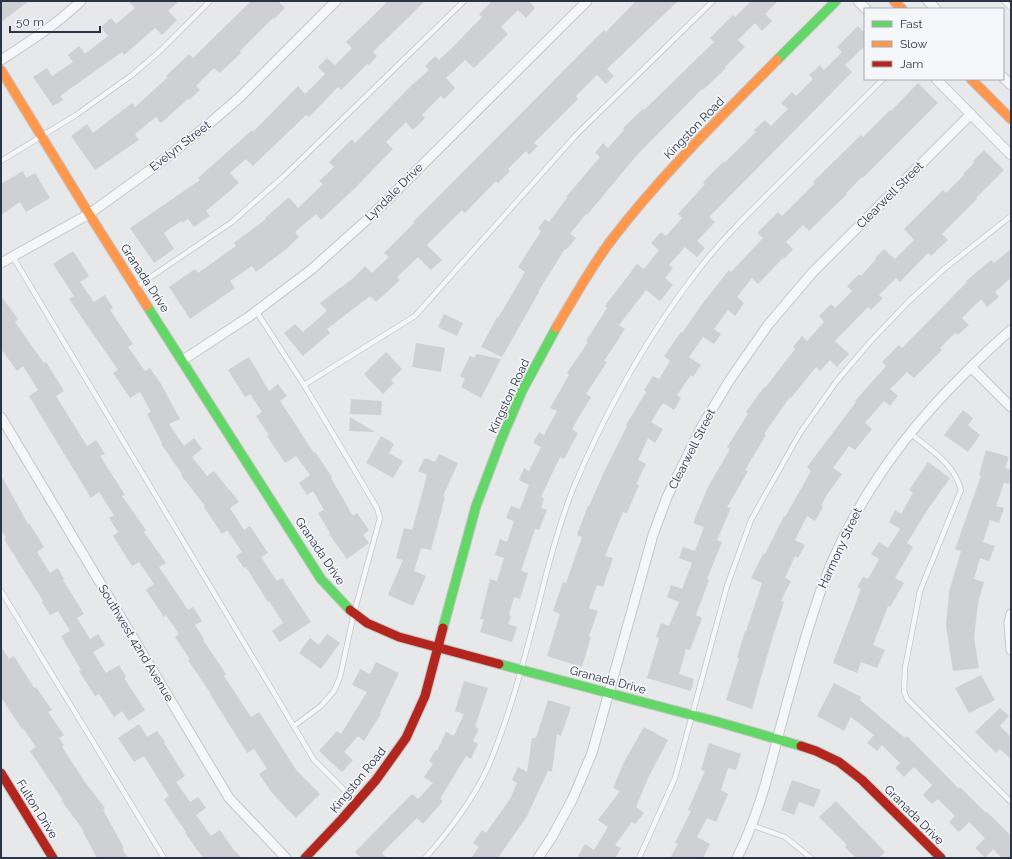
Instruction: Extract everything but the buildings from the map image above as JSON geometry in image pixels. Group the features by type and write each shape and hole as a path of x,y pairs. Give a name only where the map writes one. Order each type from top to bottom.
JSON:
{"street":[{"path":"1,60 34,39 81,1"},
{"name":"Evelyn Street","path":"1,263 89,214 157,165 240,97 336,1"},
{"name":"Lyndale Drive","path":"183,360 256,311 312,269 370,217 587,1"},
{"name":"Kingston Road","path":"305,858 376,780 406,738 425,696 476,506 501,440 522,391 549,340 581,287 612,239 676,163 836,1"},
{"name":"Granada Drive","path":"1,70 89,214 321,578 345,606 367,623 399,637 816,750 839,762 862,780 941,858"},
{"path":"937,80 1011,155"},
{"path":"972,80 1011,119"},
{"name":"Clearwell Street","path":"538,858 552,837 573,798 592,753 653,535 667,497 702,426 731,378 768,325 812,273 971,114"},
{"name":"Harmony Street","path":"737,858 752,825 764,792 812,616 826,573 844,535 866,495 890,459 910,433 938,399 995,343 1011,330"},
{"path":"970,367 1011,407"},
{"name":"Southwest 42nd Avenue","path":"1,417 229,798 286,858"},
{"path":"1011,614 1009,623 1011,650"},
{"name":"Fulton Drive","path":"1,773 54,858"}],"lane":[{"path":"1,161 76,115 132,75 161,50 210,1"},
{"path":"136,287 232,222 283,177 464,1"},
{"path":"304,385 415,316 576,135 713,1"},
{"path":"1004,1 1011,8"},
{"path":"425,858 460,815 487,768 502,729 521,670 551,554 573,490 606,414 639,357 700,268 736,226 881,80"},
{"path":"639,858 675,778 727,586 751,520 800,433 836,382 870,342 908,302 944,269 1011,216"},
{"path":"13,256 314,760 356,803"},
{"path":"256,311 304,385 377,508 380,518 354,613 340,677 334,691 321,706 294,726"},
{"path":"910,433 949,466 959,479 961,490 920,591 905,668 904,691 907,699 1011,802"},
{"path":"1,590 164,858"},
{"path":"752,825 785,837 811,858"}],"traffic: fast":[{"path":"777,60 836,1"},
{"path":"147,306 321,579 350,610"},
{"path":"443,628 476,506 501,440 522,391 556,328"},
{"path":"499,664 718,722 801,746"}],"traffic: slow":[{"path":"894,1 901,8"},
{"path":"556,328 598,259 632,214 671,169 777,60"},
{"path":"1,70 147,306"},
{"path":"972,80 1011,119"}],"traffic: jam":[{"path":"350,610 367,623 399,637 499,664"},
{"path":"305,858 376,780 406,738 425,696 443,628"},
{"path":"801,746 816,751 839,762 862,780 941,858"},
{"path":"1,773 53,858"}]}
